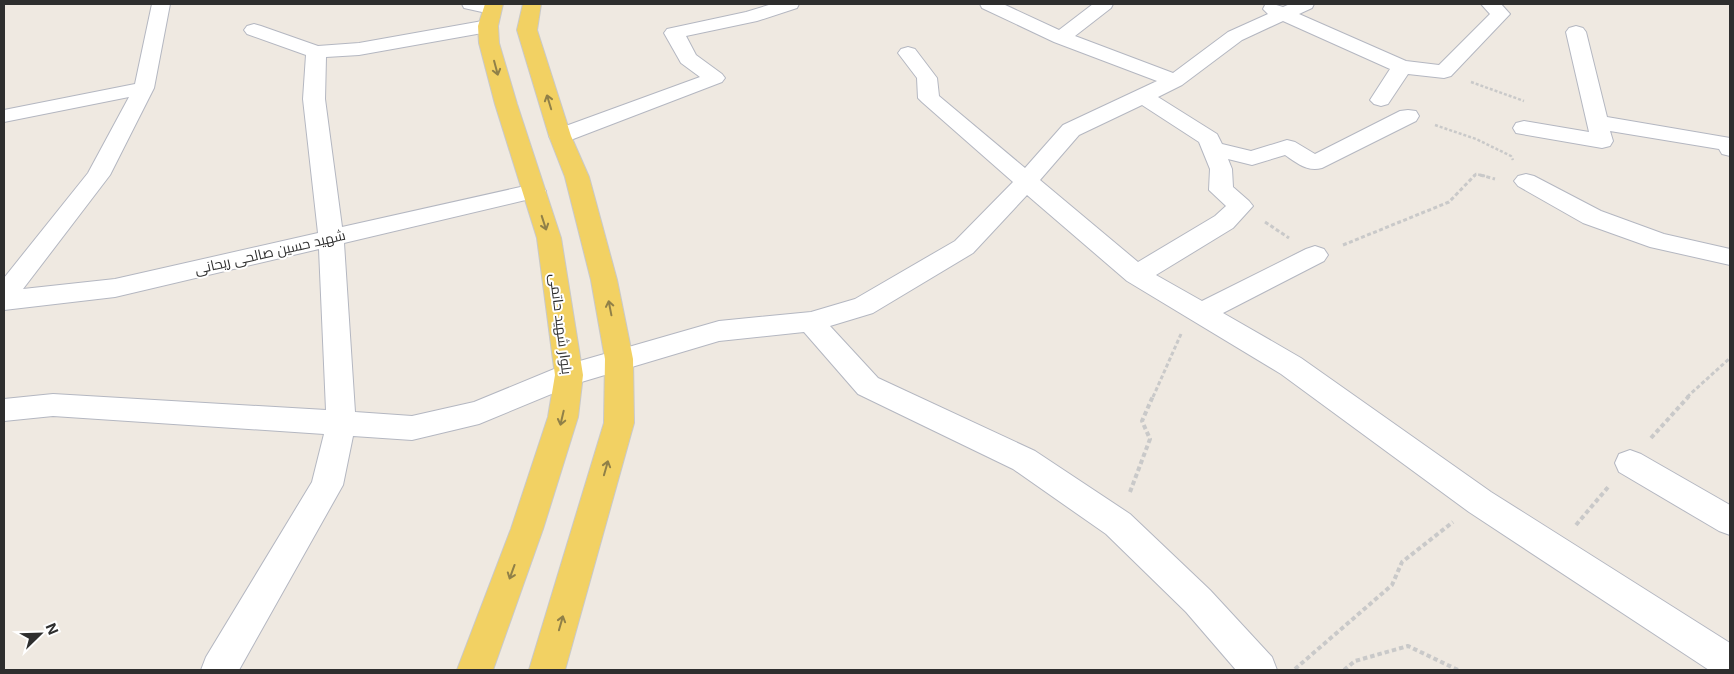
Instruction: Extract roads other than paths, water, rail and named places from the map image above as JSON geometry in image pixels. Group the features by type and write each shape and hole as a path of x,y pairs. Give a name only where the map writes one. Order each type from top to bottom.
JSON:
{"main road":[{"path":"532,4 526,30 560,136 578,177 604,280 620,359 619,423 547,670"},
{"name":"بلوار شهید حاتمی","path":"475,670 527,529 563,418 569,375 549,238 506,104 490,43 486,10"}],"street":[{"path":"4,296 98,175 144,88 161,4"},
{"path":"560,136 715,78 688,59 674,33 750,17 790,4"},
{"path":"989,4 1061,38 1175,81"},
{"path":"1061,38 1104,4"},
{"path":"1261,4 1402,68 1444,72 1501,14 1490,4"},
{"path":"4,410 53,405 158,410 412,428 479,412 569,375 719,331 811,322 864,306 964,247 1027,181 1071,130 1175,81 1235,36 1305,4"},
{"path":"254,30 316,52 359,49 486,10"},
{"path":"1524,128 1602,141 1576,32"},
{"path":"219,670 327,485 341,424 331,238 314,99 316,52"},
{"path":"908,54 927,78 929,98 1136,275 1291,366 1480,502 1730,663"},
{"path":"1381,100 1402,68"},
{"path":"4,116 144,88"},
{"path":"1136,275 1224,222 1241,206 1221,190 1221,169 1208,139 1144,96"},
{"path":"1212,148 1252,158 1287,147 1314,163 1408,116"},
{"path":"1597,122 1729,146"},
{"path":"1526,181 1592,217 1659,241 1730,257"},
{"name":"شهید حسین صالحی ریحانی","path":"4,301 115,288 534,191"},
{"path":"1201,313 1315,255"},
{"path":"811,322 868,386 1024,460 1118,524 1198,601 1259,670"},
{"path":"1630,463 1730,521"}]}
